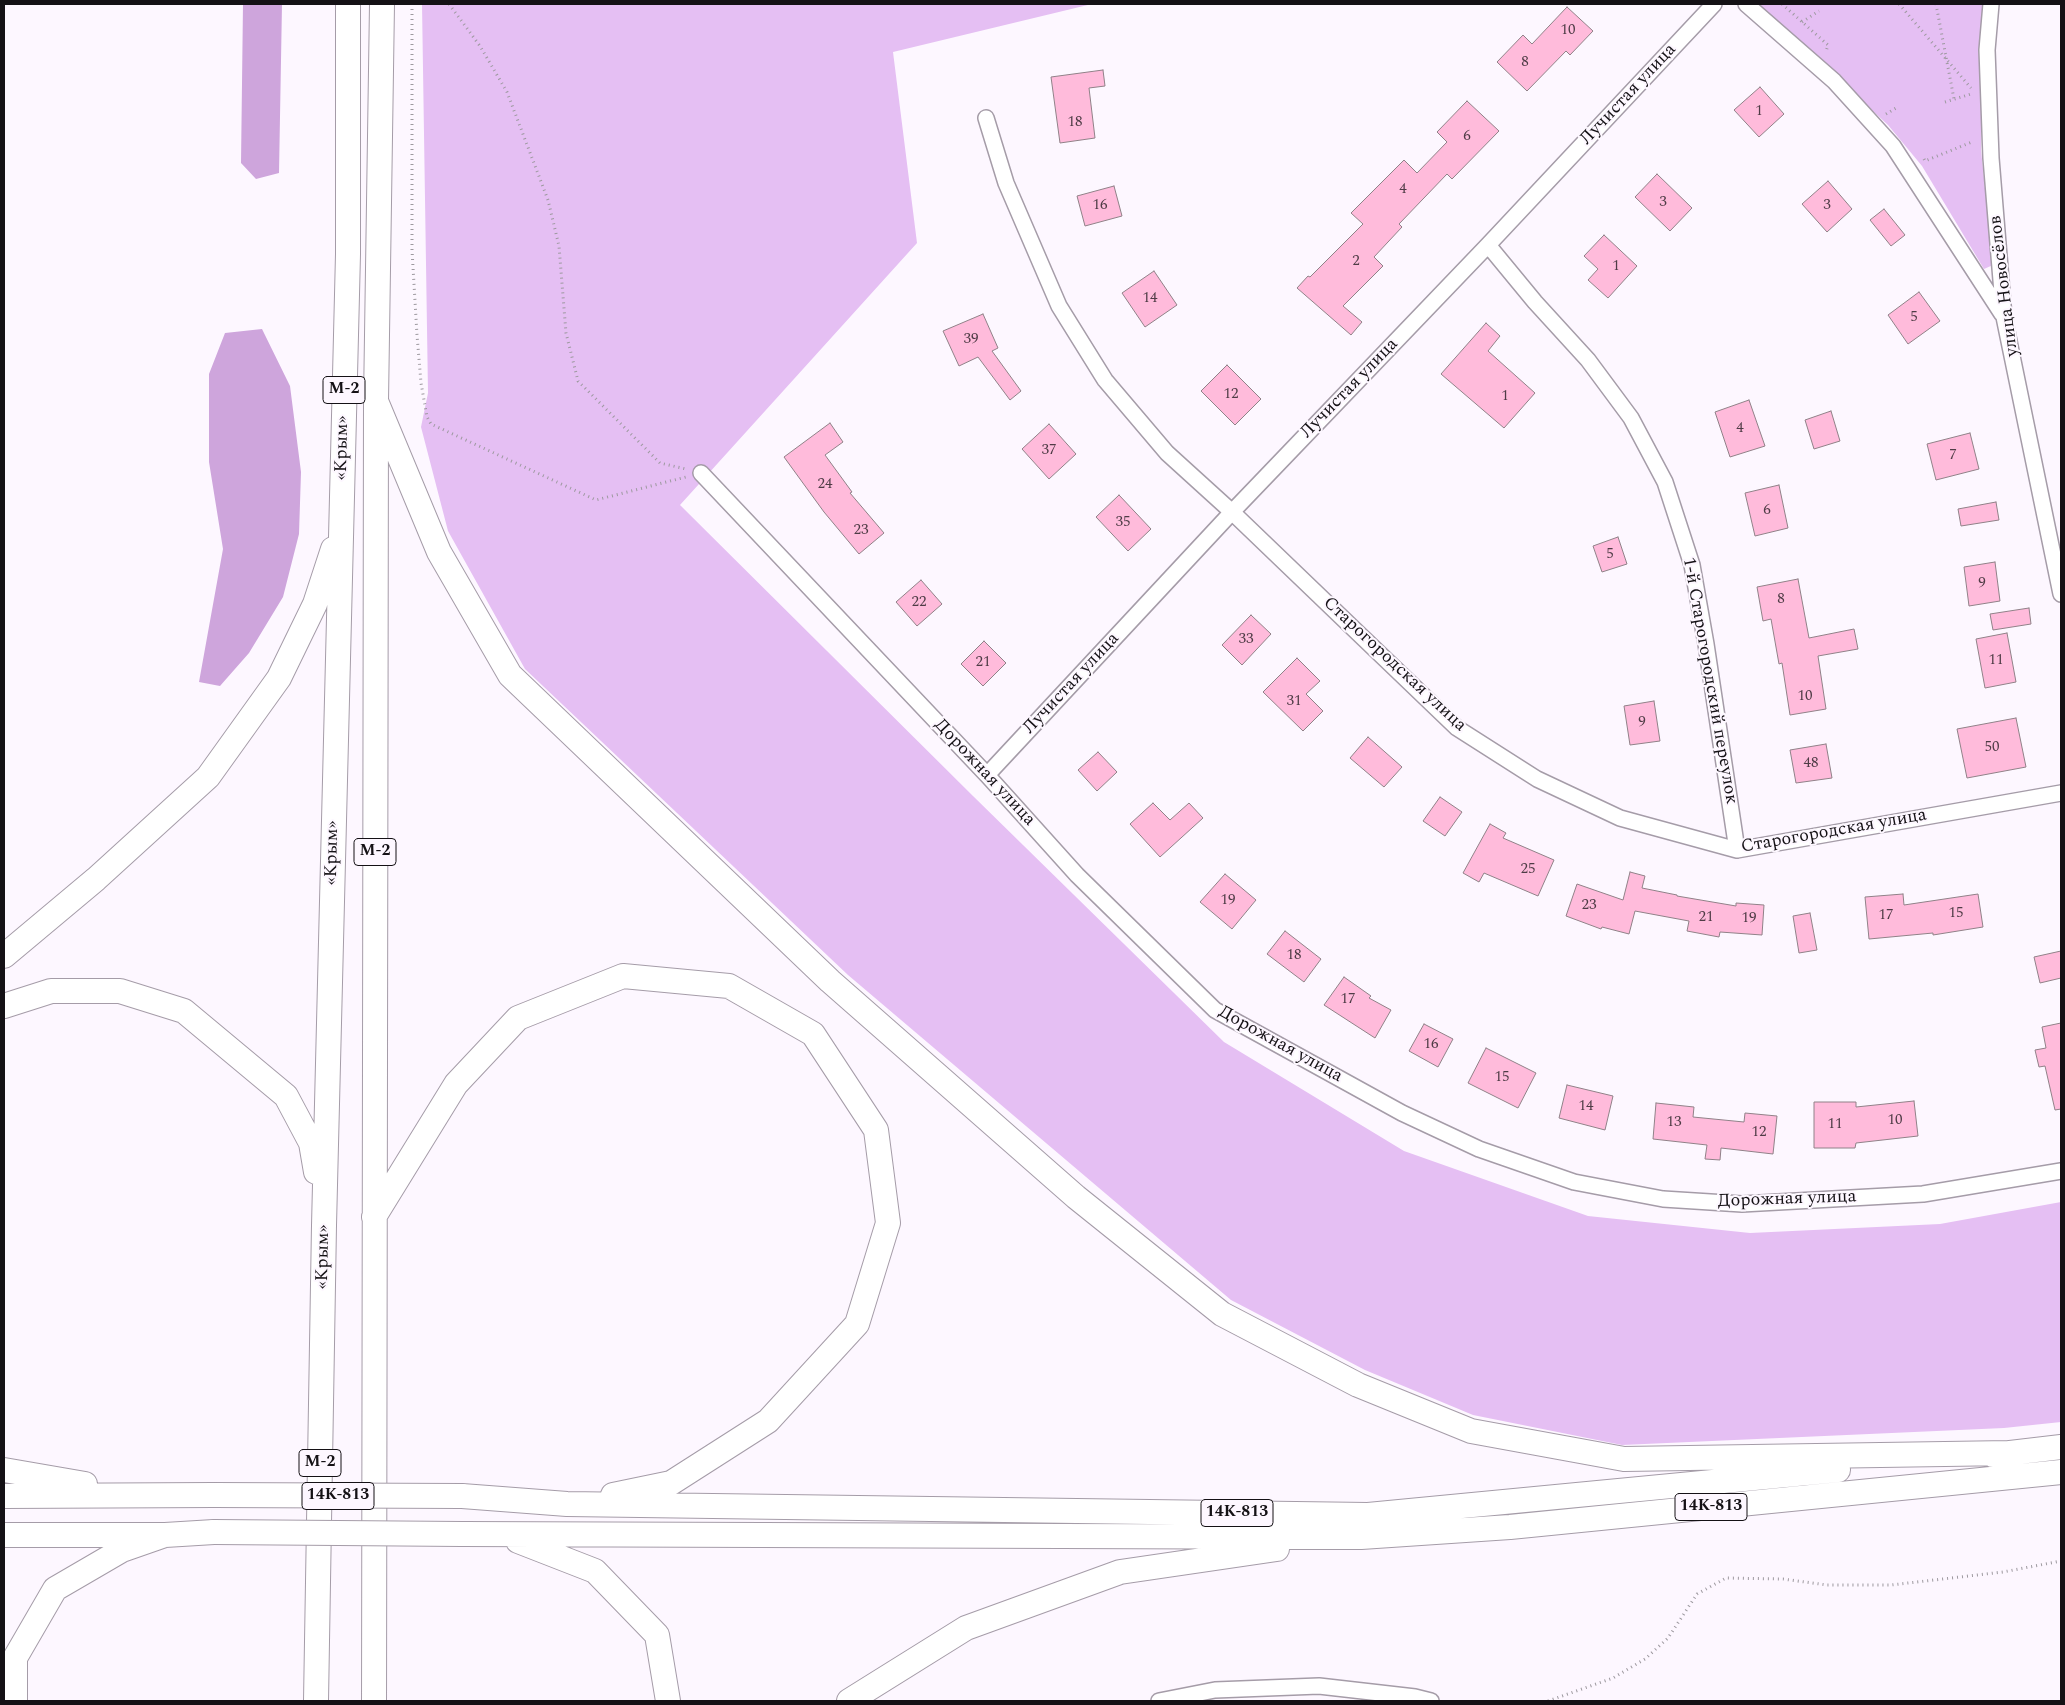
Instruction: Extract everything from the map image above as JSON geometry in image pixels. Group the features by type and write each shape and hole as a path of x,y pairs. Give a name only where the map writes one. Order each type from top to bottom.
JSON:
{"main road":[{"name":"«Крым»","path":"316,1701 324,1224 348,254 348,4"},
{"name":"«Крым»","path":"376,1697 374,1217 376,401 382,4"},
{"path":"376,401 439,552 510,675 830,980 1076,1197 1222,1314 1358,1385 1471,1430 1624,1459 2009,1453"},
{"path":"4,956 96,878 208,777 278,678 315,604 341,526"},
{"path":"374,1217 456,1084 518,1018 622,976 729,986 813,1034 876,1130 888,1223 857,1324 768,1421 671,1483 567,1504"},
{"path":"4,1006 50,991 120,991 184,1011 286,1096 311,1143 324,1224"},
{"name":"14К-813","path":"4,1496 141,1494 462,1496 567,1504 1368,1515 2061,1447"},
{"path":"4,1470 141,1494"},
{"name":"14К-813","path":"4,1535 165,1535 214,1532 505,1535 1361,1537 1520,1526 2061,1472"},
{"path":"15,1701 15,1658 55,1589 122,1550 165,1535"},
{"path":"505,1535 595,1571 657,1635 668,1701"},
{"path":"849,1701 966,1628 1120,1572 1361,1537"},
{"path":"305,1701 317,1650"}],"street":[{"name":"Лучистая улица","path":"987,775 1232,512 1488,245 1714,4"},
{"path":"1746,4 1834,82 1893,146 2004,317"},
{"name":"улица Новосёлов","path":"1991,4 1987,50 1991,158 2004,317 2061,594"},
{"name":"Старогородская улица","path":"986,118 1006,183 1060,306 1105,380 1167,454 1232,512 1457,728 1537,779 1620,818 1737,850 2061,793"},
{"name":"1-й Старогородский переулок","path":"1488,245 1535,302 1588,360 1631,418 1665,482 1692,565 1706,644 1737,850"},
{"name":"Дорожная улица","path":"701,473 987,775 1077,875 1215,1010 1402,1113 1479,1149 1574,1182 1663,1199 1742,1204 1924,1194 2061,1171"},
{"path":"1159,1701 1215,1690 1319,1686 1414,1697 1431,1701"}],"path":[{"path":"412,4 412,250 421,383 427,417 431,424 596,500 701,473"},
{"path":"449,4 480,46 507,92 548,200 559,246 566,333 578,381 660,463 701,473"},
{"path":"1782,4 1828,45 1826,54"},
{"path":"1899,4 1971,88"},
{"path":"1936,4 1954,99"},
{"path":"1802,22 1819,12"},
{"path":"1971,80 1971,102"},
{"path":"1945,102 1971,94"},
{"path":"1879,107 1892,120"},
{"path":"1886,114 1896,108"},
{"path":"1920,154 1925,161 1972,144 1972,135"},
{"path":"1548,1701 1590,1688 1645,1659 1668,1638 1697,1594 1726,1578 1783,1579 1828,1585 1891,1585 2003,1572 2061,1561"}],"shaded area":[{"path":"243,4 282,4 279,173 256,179 241,163"},
{"path":"422,4 1092,4 893,52 917,243 680,505 1224,1042 1404,1151 1588,1216 1750,1233 1940,1224 2061,1202 2061,1422 2004,1428 1622,1445 1473,1415 1365,1370 1231,1300 848,975 525,669 448,531 421,427 428,393"},
{"path":"1758,4 1984,4 1981,150 1993,265 1984,269 1922,166 1888,125"},
{"path":"262,329 290,386 301,472 299,534 283,597 249,653 220,686 199,682 223,549 209,462 209,374 225,333"}],"building":[{"path":"1567,7 1593,31 1570,55 1566,51 1527,91 1497,62 1523,35 1532,44"},
{"path":"1103,70 1105,86 1089,88 1095,138 1060,143 1051,77"},
{"path":"1760,87 1784,114 1759,137 1734,110"},
{"path":"1467,101 1499,131 1452,179 1447,174 1399,224 1402,227 1374,257 1383,266 1343,306 1362,322 1351,335 1297,288 1363,224 1351,213 1404,160 1417,173 1447,142 1437,132"},
{"path":"1657,174 1692,208 1670,231 1635,197"},
{"path":"1828,181 1852,209 1827,232 1802,204"},
{"path":"1114,186 1122,216 1085,226 1077,196"},
{"path":"1884,209 1905,235 1891,246 1870,220"},
{"path":"1604,235 1637,266 1608,298 1588,280 1598,269 1584,256"},
{"path":"1154,271 1177,305 1145,327 1122,293"},
{"path":"1919,292 1940,321 1908,344 1888,315"},
{"path":"983,314 998,348 992,351 1021,391 1010,400 978,357 959,366 943,331"},
{"path":"1486,323 1500,336 1488,351 1535,393 1504,428 1441,374"},
{"path":"1227,365 1261,399 1235,425 1201,391"},
{"path":"1749,400 1765,446 1730,457 1715,412"},
{"path":"1831,411 1840,441 1814,449 1805,420"},
{"path":"830,423 843,442 825,455 852,492 850,493 884,533 859,554 824,512 784,457"},
{"path":"1049,424 1076,454 1049,479 1022,449"},
{"path":"1970,433 1979,469 1936,480 1927,444"},
{"path":"1779,485 1788,528 1755,536 1745,493"},
{"path":"1119,495 1151,529 1128,551 1096,517"},
{"path":"1996,502 1999,520 1961,526 1958,509"},
{"path":"1618,537 1627,564 1602,572 1593,546"},
{"path":"1995,562 2000,601 1969,606 1964,567"},
{"path":"1798,579 1809,638 1854,629 1858,649 1818,656 1826,709 1790,715 1782,663 1779,664 1771,619 1763,621 1757,587"},
{"path":"921,580 942,604 917,626 896,602"},
{"path":"2029,608 2031,624 1993,630 1990,614"},
{"path":"1251,615 1271,634 1242,665 1222,645"},
{"path":"2007,633 2016,682 1985,688 1976,639"},
{"path":"984,641 1006,663 983,686 961,664"},
{"path":"1297,658 1320,681 1306,694 1323,711 1303,731 1263,692"},
{"path":"1654,701 1660,741 1630,745 1624,706"},
{"path":"2016,718 2026,767 1967,778 1957,729"},
{"path":"1368,737 1402,767 1384,787 1350,758"},
{"path":"1826,744 1832,778 1796,783 1790,750"},
{"path":"1098,752 1117,772 1097,791 1078,770"},
{"path":"1440,797 1462,812 1445,836 1423,821"},
{"path":"1153,803 1170,820 1189,803 1203,818 1160,857 1130,824"},
{"path":"1490,824 1506,833 1503,838 1554,860 1538,896 1484,873 1479,882 1463,873"},
{"path":"1630,872 1645,876 1642,888 1736,906 1736,903 1764,905 1762,935 1720,932 1719,937 1687,931 1689,921 1635,911 1629,934 1602,927 1601,929 1566,916 1577,884 1623,900"},
{"path":"1225,874 1256,900 1232,929 1200,902"},
{"path":"1903,894 1904,905 1978,894 1983,927 1933,935 1933,933 1869,939 1865,897"},
{"path":"1810,913 1817,950 1799,953 1793,916"},
{"path":"1285,931 1321,959 1304,982 1267,954"},
{"path":"2061,951 2061,978 2040,983 2034,957"},
{"path":"1344,977 1371,996 1369,998 1391,1010 1375,1038 1324,1005"},
{"path":"2061,1023 2061,1109 2055,1110 2045,1066 2039,1067 2035,1050 2046,1048 2042,1027"},
{"path":"1424,1024 1453,1039 1438,1067 1409,1051"},
{"path":"1486,1048 1536,1073 1518,1108 1468,1083"},
{"path":"1567,1085 1613,1096 1605,1130 1559,1118"},
{"path":"1914,1101 1918,1136 1856,1143 1855,1148 1814,1148 1814,1102 1856,1102 1856,1107"},
{"path":"1656,1103 1694,1107 1693,1117 1744,1122 1745,1113 1777,1116 1773,1154 1721,1148 1720,1160 1705,1159 1707,1145 1653,1139"}]}
